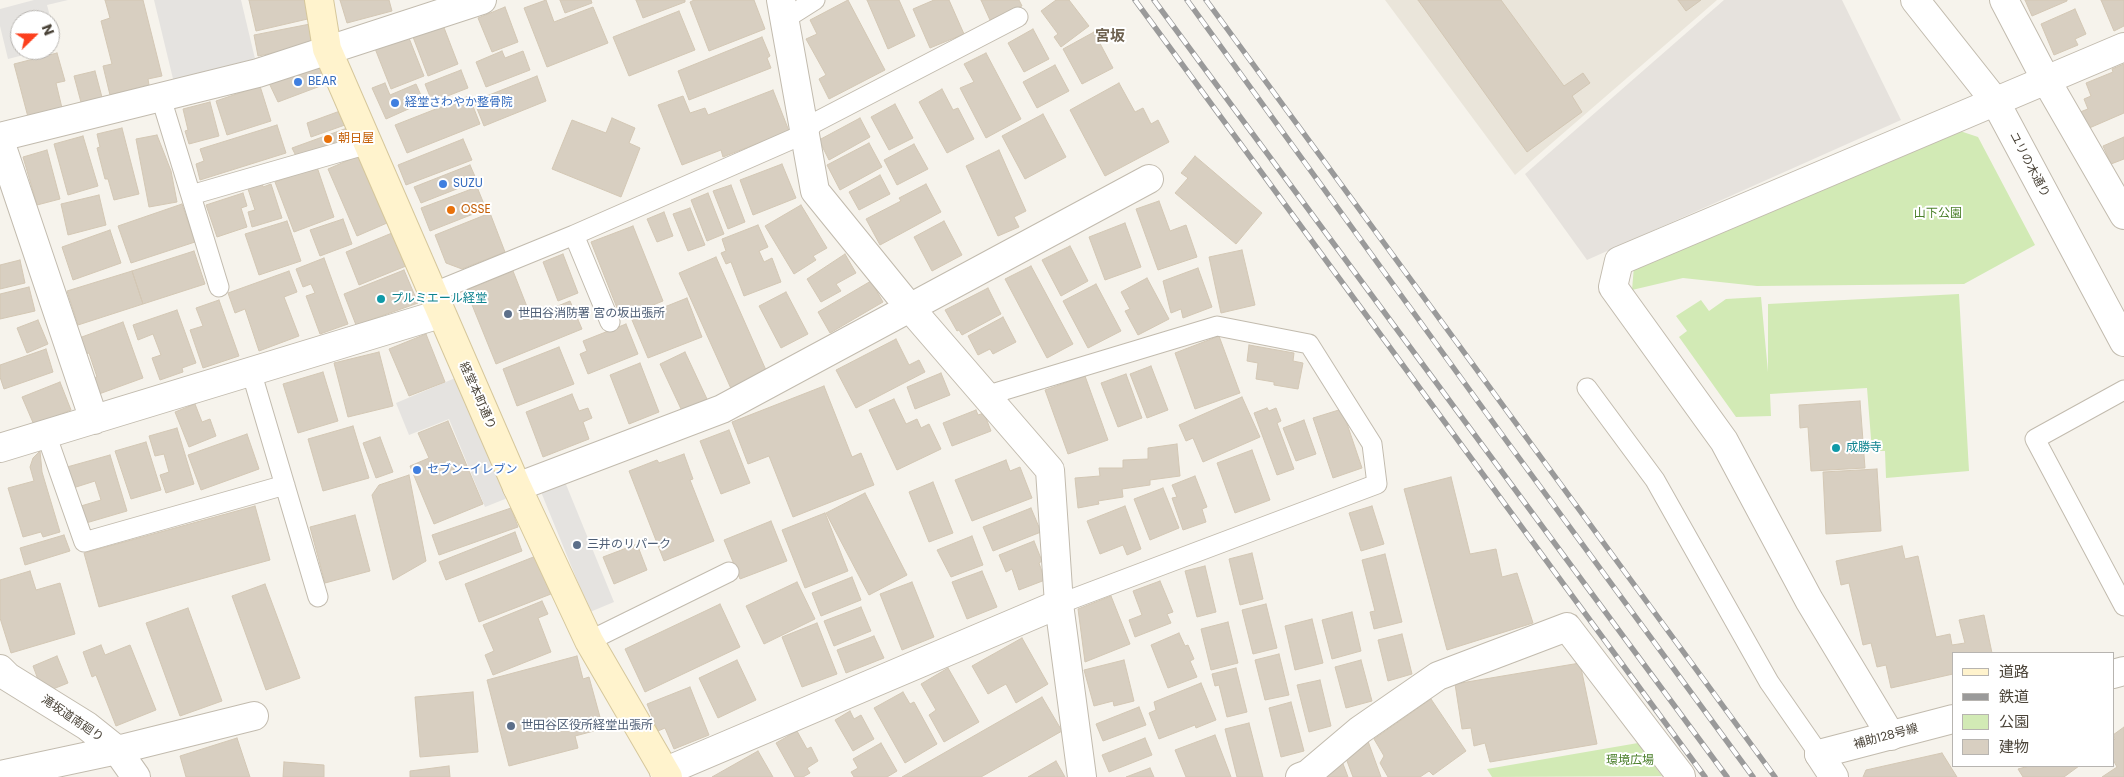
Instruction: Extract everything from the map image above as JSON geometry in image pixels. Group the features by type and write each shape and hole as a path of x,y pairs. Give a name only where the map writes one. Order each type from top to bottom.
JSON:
{"main road":[{"name":"経堂本町通り","path":"319,0 327,49 517,487 589,641 662,775"}],"street":[{"path":"94,420 0,139 258,73 482,0"},
{"name":"ユリの木通り","path":"1915,0 1995,101 2124,342"},
{"path":"2004,0 2046,80 2124,215"},
{"path":"783,10 815,191 910,308 1050,470 1059,604 1082,777"},
{"path":"1891,736 1810,600 1724,440 1613,286 1619,261 2124,47"},
{"path":"517,487 722,409 1149,179"},
{"path":"0,448 251,371 436,303"},
{"path":"662,775 1059,604"},
{"path":"1300,777 1308,774 1360,730 1438,676 1567,627 1680,776"},
{"name":"滝坂道南廻り","path":"0,668 8,677 87,726 117,750 136,777"},
{"path":"0,775 117,750 254,716"},
{"name":"補助128号線","path":"1819,754 1952,719"},
{"path":"1819,754 1834,777"}],"lane":[{"path":"783,10 815,0"},
{"path":"436,303 574,235 804,134 814,123 1018,17"},
{"path":"161,98 219,288"},
{"path":"191,196 368,144"},
{"path":"574,235 610,322"},
{"path":"985,396 1217,326 1309,344 1372,444 1377,484 1059,604"},
{"path":"251,371 318,597"},
{"path":"1587,388 1655,480 1769,682 1819,754"},
{"path":"2124,390 2035,439 2124,606"},
{"path":"46,434 84,542 285,485"},
{"path":"589,641 729,572"}],"shaded area":[{"path":"34,0 68,0 47,5 48,10 10,10 10,58 8,59 0,26 0,9"},
{"path":"154,0 241,0 256,63 174,83"},
{"path":"1385,0 1717,0 1515,175"},
{"path":"1724,0 1842,0 1901,120 1587,260 1525,174"},
{"path":"460,376 510,497 485,507 449,419 409,435 396,403"},
{"name":"三井のリパーク","path":"563,477 614,602 590,612 539,487"}],"green space":[{"name":"山下公園","path":"1957,130 1978,137 2035,245 1964,284 1757,286 1683,278 1632,290 1634,266"},
{"path":"1959,294 1969,471 1886,478 1885,451 1872,451 1867,388 1770,394 1771,416 1736,417 1679,337 1687,331 1676,316 1701,300 1709,311 1726,299 1761,297 1768,372 1768,304"},
{"name":"環境広場","path":"1638,743 1662,776 1492,777 1487,769"}],"building":[{"path":"105,0 143,0 162,76 148,79 149,85 110,95 103,66 112,64 101,21 110,18"},
{"path":"249,0 308,0 312,18 256,31"},
{"path":"340,0 389,0 392,11 347,23"},
{"path":"546,0 554,22 593,7 608,43 547,67 524,8"},
{"path":"560,0 591,0 592,3 565,13"},
{"path":"636,0 685,0 685,2 643,18"},
{"path":"694,0 754,0 765,29 709,51 690,2"},
{"path":"848,0 885,70 829,99 819,79 826,75 806,39 817,34 810,20"},
{"path":"867,0 899,0 915,36 888,49"},
{"path":"934,0 949,0 964,34 930,48 913,9"},
{"path":"981,0 1019,0 1022,6 990,20"},
{"path":"1056,0 1069,0 1089,26 1061,47 1054,37 1058,34 1041,11"},
{"path":"1418,0 1501,0 1564,86 1583,73 1590,83 1572,96 1582,112 1527,152"},
{"path":"1678,0 1701,0 1686,11"},
{"path":"2025,0 2067,0 2067,1 2032,16"},
{"path":"2101,0 2124,0 2124,26 2114,31"},
{"path":"505,7 518,42 492,52 478,18"},
{"path":"2075,9 2086,34 2075,39 2078,45 2054,55 2041,24"},
{"path":"679,11 695,50 629,76 613,37"},
{"path":"310,24 315,45 258,56 254,35"},
{"path":"443,25 458,64 428,76 413,37"},
{"path":"1033,29 1049,59 1024,72 1008,43"},
{"path":"1094,32 1113,68 1082,84 1063,49"},
{"path":"407,33 424,76 391,89 374,46"},
{"path":"762,37 770,56 767,58 771,68 689,100 678,71"},
{"path":"502,51 505,58 523,51 530,70 486,87 476,62"},
{"path":"986,53 1021,119 986,138 960,88 974,82 964,64"},
{"path":"30,60 59,60 65,81 56,83 62,108 28,117 14,64"},
{"path":"2124,64 2124,113 2087,129 2080,112 2088,109 2084,99 2091,96 2086,83 2113,72 2112,69"},
{"path":"325,65 331,82 278,102 269,83"},
{"path":"1055,65 1069,91 1037,108 1023,82"},
{"path":"461,70 468,88 432,102 425,84"},
{"path":"95,71 103,101 82,106 74,76"},
{"path":"537,76 546,101 484,126 474,101"},
{"path":"385,83 390,95 416,84 424,102 386,119 372,88"},
{"path":"1119,83 1135,112 1143,108 1151,124 1158,120 1169,142 1105,176 1070,110"},
{"path":"260,86 271,121 227,135 216,101"},
{"path":"942,89 953,110 958,108 974,139 947,153 919,102"},
{"path":"773,90 789,131 723,157 721,150 682,165 658,105 683,96 690,113 705,108 708,115"},
{"path":"469,96 480,124 407,153 395,125"},
{"path":"210,102 219,136 189,144 185,131 188,130 183,109"},
{"path":"895,104 913,138 889,150 871,117"},
{"path":"340,111 345,125 311,137 307,123"},
{"path":"1043,114 1066,157 1025,179 1002,136"},
{"path":"612,118 635,128 629,143 640,148 621,197 552,169 572,120 606,133"},
{"path":"860,118 870,137 829,160 819,140"},
{"path":"277,125 286,153 200,180 196,164 204,161 200,149"},
{"path":"350,127 353,136 296,156 292,148"},
{"path":"122,128 139,194 114,200 108,179 105,179 97,148 100,147 97,134"},
{"path":"157,135 171,171 177,202 149,207 136,139"},
{"path":"83,136 98,186 68,195 54,144"},
{"path":"2124,137 2124,159 2111,164 2103,146"},
{"path":"463,139 472,160 406,185 398,165"},
{"path":"869,143 882,167 840,190 827,165"},
{"path":"914,144 928,169 897,185 884,160"},
{"path":"47,150 60,199 37,205 23,157"},
{"path":"999,150 1026,211 1014,217 1019,227 998,236 966,166"},
{"path":"358,156 387,223 357,236 328,169"},
{"path":"1195,156 1262,213 1236,244 1175,193 1188,178 1181,173"},
{"path":"782,164 796,198 753,215 740,180"},
{"path":"470,165 477,181 421,203 414,187"},
{"path":"317,167 334,217 294,232 275,182"},
{"path":"880,175 890,194 859,210 849,192"},
{"path":"262,182 263,187 271,184 282,218 252,227 248,212 255,210 247,186"},
{"path":"926,184 941,212 880,245 866,219 901,201 899,198"},
{"path":"731,185 745,222 728,229 713,191"},
{"path":"477,187 486,209 430,231 421,208"},
{"path":"243,193 247,206 241,208 247,227 217,237 206,205"},
{"path":"708,193 724,234 707,241 691,200"},
{"path":"99,195 106,225 68,235 61,204"},
{"path":"1159,201 1170,231 1186,225 1197,257 1158,270 1136,209"},
{"path":"182,204 195,242 131,263 118,226"},
{"path":"801,205 827,248 813,256 816,260 794,274 765,226"},
{"path":"690,208 705,245 688,251 673,214"},
{"path":"664,212 673,236 657,242 647,219"},
{"path":"490,213 505,252 462,269 446,263 435,235"},
{"path":"343,219 352,244 320,256 310,230"},
{"path":"287,221 301,261 259,275 245,234"},
{"path":"944,221 962,255 932,271 914,237"},
{"path":"1125,223 1141,267 1105,280 1089,237"},
{"path":"758,225 768,247 759,251 764,262 772,258 781,282 744,296 731,262 726,264 721,253 726,251 722,239"},
{"path":"633,226 663,301 621,318 591,242"},
{"path":"110,230 121,263 73,280 62,247"},
{"path":"392,233 406,266 359,285 346,252"},
{"path":"1070,246 1088,281 1061,296 1042,260"},
{"path":"1242,250 1255,305 1221,313 1209,257"},
{"path":"194,251 205,284 143,304 132,271"},
{"path":"563,254 578,293 558,301 543,262"},
{"path":"845,254 856,273 836,284 841,291 821,302 807,279"},
{"path":"716,257 769,377 733,393 679,273"},
{"path":"324,258 348,324 320,334 306,296 315,293 311,284 303,287 296,269"},
{"path":"20,260 25,283 0,289 0,265"},
{"path":"1031,266 1073,344 1047,358 1005,279"},
{"path":"1198,268 1212,307 1183,318 1181,309 1171,313 1163,281"},
{"name":"プルミエール経堂","path":"404,270 418,303 356,325 344,294"},
{"path":"132,271 143,304 78,325 67,291"},
{"path":"289,271 297,292 284,297 299,336 259,351 245,309 235,313 228,293"},
{"path":"513,271 531,317 570,301 582,329 496,364 466,290"},
{"path":"1147,278 1169,319 1138,335 1125,311 1130,309 1121,292"},
{"path":"871,281 883,302 830,333 818,312"},
{"path":"1096,284 1121,331 1088,348 1063,301"},
{"path":"29,287 35,311 0,319 0,294"},
{"path":"988,288 1001,314 962,335 959,330 957,331 945,310"},
{"path":"786,292 808,334 781,348 759,306"},
{"path":"687,298 702,337 648,358 632,320"},
{"path":"219,300 239,356 203,368 190,330 203,326 196,308"},
{"path":"177,310 196,363 182,368 183,372 160,380 152,358 161,355 153,334 138,340 133,325"},
{"path":"1003,317 1016,342 993,354 990,349 978,355 968,336"},
{"path":"38,320 48,344 27,353 17,328"},
{"path":"123,322 143,378 99,394 93,378 97,377 89,353 85,354 79,338"},
{"path":"626,324 638,354 588,374 580,354 587,351 583,341"},
{"path":"426,334 445,382 409,396 389,349"},
{"path":"1219,336 1240,393 1195,409 1175,353"},
{"path":"896,339 909,365 919,360 925,372 856,408 836,370"},
{"path":"1249,345 1294,353 1293,361 1303,363 1298,389 1274,385 1274,382 1256,379 1258,363 1247,361"},
{"path":"559,347 574,384 517,406 503,369"},
{"path":"46,349 53,372 4,389 0,377 0,365"},
{"path":"379,352 393,406 348,417 334,363"},
{"path":"685,352 707,399 682,411 660,364"},
{"path":"640,363 659,412 629,424 610,375"},
{"path":"1151,366 1168,410 1147,418 1130,374"},
{"path":"323,372 338,421 298,433 283,384"},
{"path":"941,373 950,395 915,409 907,387"},
{"path":"1126,374 1142,418 1118,427 1101,383"},
{"path":"1085,376 1108,440 1068,454 1045,390"},
{"path":"60,382 71,410 34,425 22,397"},
{"path":"824,386 852,457 861,453 874,485 793,517 769,456 748,464 732,422"},
{"path":"572,394 579,411 588,408 592,418 583,422 589,439 543,457 526,412"},
{"path":"1242,397 1260,437 1203,462 1193,438 1186,441 1179,425"},
{"path":"894,399 906,424 917,419 921,428 929,424 941,449 897,470 869,410"},
{"name":"成勝寺","path":"1860,401 1865,468 1811,471 1808,427 1800,428 1799,405"},
{"path":"195,404 202,422 210,419 216,436 189,447 175,412"},
{"path":"1267,408 1269,411 1276,408 1281,421 1277,423 1294,469 1277,475 1254,413"},
{"path":"1342,409 1362,468 1333,478 1313,418"},
{"path":"976,410 978,415 984,413 991,431 952,446 943,423"},
{"path":"1304,420 1316,454 1296,461 1283,428"},
{"path":"448,421 483,504 434,524 410,466 429,458 418,433"},
{"path":"353,426 369,478 323,491 308,439"},
{"path":"177,428 194,484 166,493 160,475 169,472 164,454 155,456 149,436"},
{"path":"729,430 750,483 721,494 700,441"},
{"path":"247,434 259,469 201,490 188,455"},
{"path":"380,437 393,472 376,478 363,443"},
{"path":"146,442 161,490 131,499 115,451"},
{"path":"1177,444 1180,476 1150,480 1150,485 1122,489 1123,497 1098,501 1099,504 1078,508 1075,478 1100,476 1099,468 1123,468 1123,460 1148,459 1148,448"},
{"path":"1252,450 1270,500 1235,513 1217,463"},
{"path":"40,451 42,472 60,532 43,537 41,532 23,537 8,488 34,481 30,467 33,458"},
{"path":"684,454 693,479 690,480 714,541 664,561 629,471 657,460 659,463"},
{"path":"110,455 127,511 86,523 81,506 101,500 95,481 73,488 67,467"},
{"path":"1006,460 1010,471 1020,467 1032,498 972,521 955,480"},
{"path":"1877,469 1881,531 1826,534 1823,472"},
{"path":"409,475 426,561 393,580 372,495 379,485"},
{"path":"1195,476 1207,507 1202,509 1206,522 1183,530 1172,498 1177,497 1172,485"},
{"path":"1451,477 1470,554 1496,549 1502,577 1517,573 1533,623 1447,650 1404,489"},
{"path":"933,482 953,533 929,542 909,492"},
{"path":"1163,488 1179,528 1150,540 1134,499"},
{"path":"865,493 907,575 869,595 826,513"},
{"path":"255,506 270,560 99,607 84,553"},
{"path":"1125,506 1141,549 1127,555 1123,545 1100,554 1087,521"},
{"path":"1372,506 1384,544 1361,551 1349,513"},
{"path":"511,508 518,527 439,555 432,535"},
{"path":"1031,508 1041,532 993,551 983,527"},
{"path":"825,513 848,571 805,588 782,530"},
{"path":"355,515 370,571 325,583 310,527"},
{"path":"771,521 787,561 740,579 724,540"},
{"path":"515,532 522,551 446,580 439,562"},
{"path":"64,535 70,551 25,565 20,548"},
{"path":"972,536 983,565 951,577 937,550"},
{"path":"1034,541 1042,561 1039,563 1045,580 1019,590 1012,569 1006,572 999,555"},
{"path":"637,544 647,570 614,584 603,557"},
{"path":"1902,546 1905,559 1918,556 1936,637 1950,634 1952,645 1965,643 1959,620 1984,615 1992,652 1952,652 1952,674 1891,688 1886,665 1877,667 1871,643 1863,645 1849,583 1841,585 1836,561"},
{"path":"1252,553 1263,599 1240,605 1229,559"},
{"path":"1385,554 1402,622 1374,629 1370,612 1375,611 1362,560"},
{"path":"536,556 551,594 479,622 465,584"},
{"path":"1205,566 1216,612 1197,617 1185,571"},
{"path":"30,571 36,590 60,583 75,634 11,653 0,618 0,580"},
{"path":"982,571 997,607 967,619 952,582"},
{"path":"852,577 861,600 821,616 812,593"},
{"path":"1160,581 1173,612 1167,614 1171,623 1135,637 1129,620 1142,615 1133,591"},
{"path":"797,582 815,619 764,644 746,606"},
{"path":"912,582 934,637 902,650 880,594"},
{"path":"265,584 300,678 266,690 232,596"},
{"path":"1111,596 1130,644 1085,662 1078,609"},
{"path":"542,601 548,614 538,618 551,652 493,675 485,655 494,651 483,625"},
{"path":"720,604 740,647 645,692 625,649"},
{"path":"1266,604 1277,648 1253,654 1242,610"},
{"path":"861,607 871,631 834,646 824,621"},
{"path":"188,608 222,701 180,716 146,623"},
{"path":"1352,612 1361,651 1332,659 1322,620"},
{"path":"1312,619 1323,663 1295,670 1285,626"},
{"path":"1228,622 1238,663 1211,670 1201,629"},
{"path":"817,623 837,674 802,687 782,637"},
{"path":"1179,633 1185,646 1188,645 1194,659 1190,661 1197,677 1168,688 1151,645"},
{"path":"1402,634 1412,674 1388,681 1378,640"},
{"path":"874,636 884,658 846,673 837,650"},
{"path":"1022,638 1048,684 1016,703 1006,684 988,694 972,666"},
{"path":"101,645 105,655 130,645 156,710 116,726 96,675 92,677 83,652"},
{"path":"1279,654 1289,695 1265,700 1255,660"},
{"path":"57,656 68,683 43,693 33,666"},
{"path":"577,656 583,679 589,677 600,717 590,719 594,731 575,736 578,748 509,766 487,680"},
{"path":"737,660 756,700 718,718 699,678"},
{"path":"1124,660 1134,701 1114,706 1113,701 1094,706 1084,670"},
{"path":"1361,660 1372,701 1346,708 1335,667"},
{"path":"1580,663 1597,744 1490,762 1485,743 1474,746 1471,728 1462,729 1455,684"},
{"path":"948,668 979,722 944,742 929,715 936,710 921,684"},
{"path":"1236,668 1247,712 1227,717 1219,685 1215,686 1212,674"},
{"path":"1320,680 1331,726 1309,732 1297,685"},
{"path":"1201,683 1216,720 1196,728 1195,725 1159,739 1149,713 1156,710 1154,702"},
{"path":"690,687 709,735 674,749 665,728 658,731 647,704"},
{"path":"473,692 478,752 420,757 415,697"},
{"path":"903,692 910,704 914,702 937,744 905,763 874,708"},
{"path":"1042,697 1062,731 981,777 902,777"},
{"path":"1431,699 1466,751 1433,775 1429,771 1420,777 1388,777 1380,763 1384,756 1374,739"},
{"path":"1291,702 1304,751 1281,757 1269,708"},
{"path":"1139,707 1146,725 1103,741 1096,724"},
{"path":"850,711 854,719 861,715 874,739 853,751 835,720"},
{"path":"1249,723 1263,777 1237,777 1225,729"},
{"path":"2124,727 2124,777 2102,777 2117,767 2114,762 2114,734"},
{"path":"797,731 807,749 811,747 818,761 807,768 810,773 803,777 795,777 776,743"},
{"path":"1365,733 1381,777 1353,777 1344,753"},
{"path":"1215,735 1231,777 1186,777 1175,750"},
{"path":"237,738 250,777 186,777 180,756"},
{"path":"1145,738 1152,755 1109,772 1102,755"},
{"path":"881,743 897,771 887,777 854,777 851,772 858,768 853,759"},
{"path":"758,751 773,777 712,777"},
{"path":"1942,753 1957,777 1863,777 1866,770"},
{"path":"1340,756 1348,777 1312,777"},
{"path":"1056,761 1065,777 1028,777"},
{"path":"284,762 324,765 324,777 283,777"},
{"path":"449,766 450,777 410,777 410,771"},
{"path":"2025,767 2078,767 2064,777 2023,777 2018,769"},
{"path":"1150,768 1154,777 1126,777"}],"railway":[{"path":"1135,0 1705,777"},
{"path":"1154,0 1727,777"},
{"path":"1187,0 1753,777"},
{"path":"1206,0 1775,777"}],"place":[{"name":"BEAR","path":"298,82"},
{"name":"経堂さわやか整骨院","path":"395,103"},
{"name":"朝日屋","path":"328,139"},
{"name":"SUZU","path":"443,184"},
{"name":"OSSE","path":"451,210"},
{"name":"プルミエール経堂","path":"381,299"},
{"name":"世田谷消防署 宮の坂出張所","path":"508,314"},
{"name":"成勝寺","path":"1836,448"},
{"name":"セブン-イレブン","path":"417,470"},
{"name":"三井のリパーク","path":"577,545"},
{"name":"世田谷区役所経堂出張所","path":"511,726"}],"district":[{"name":"宮坂","path":"1110,37"}]}
